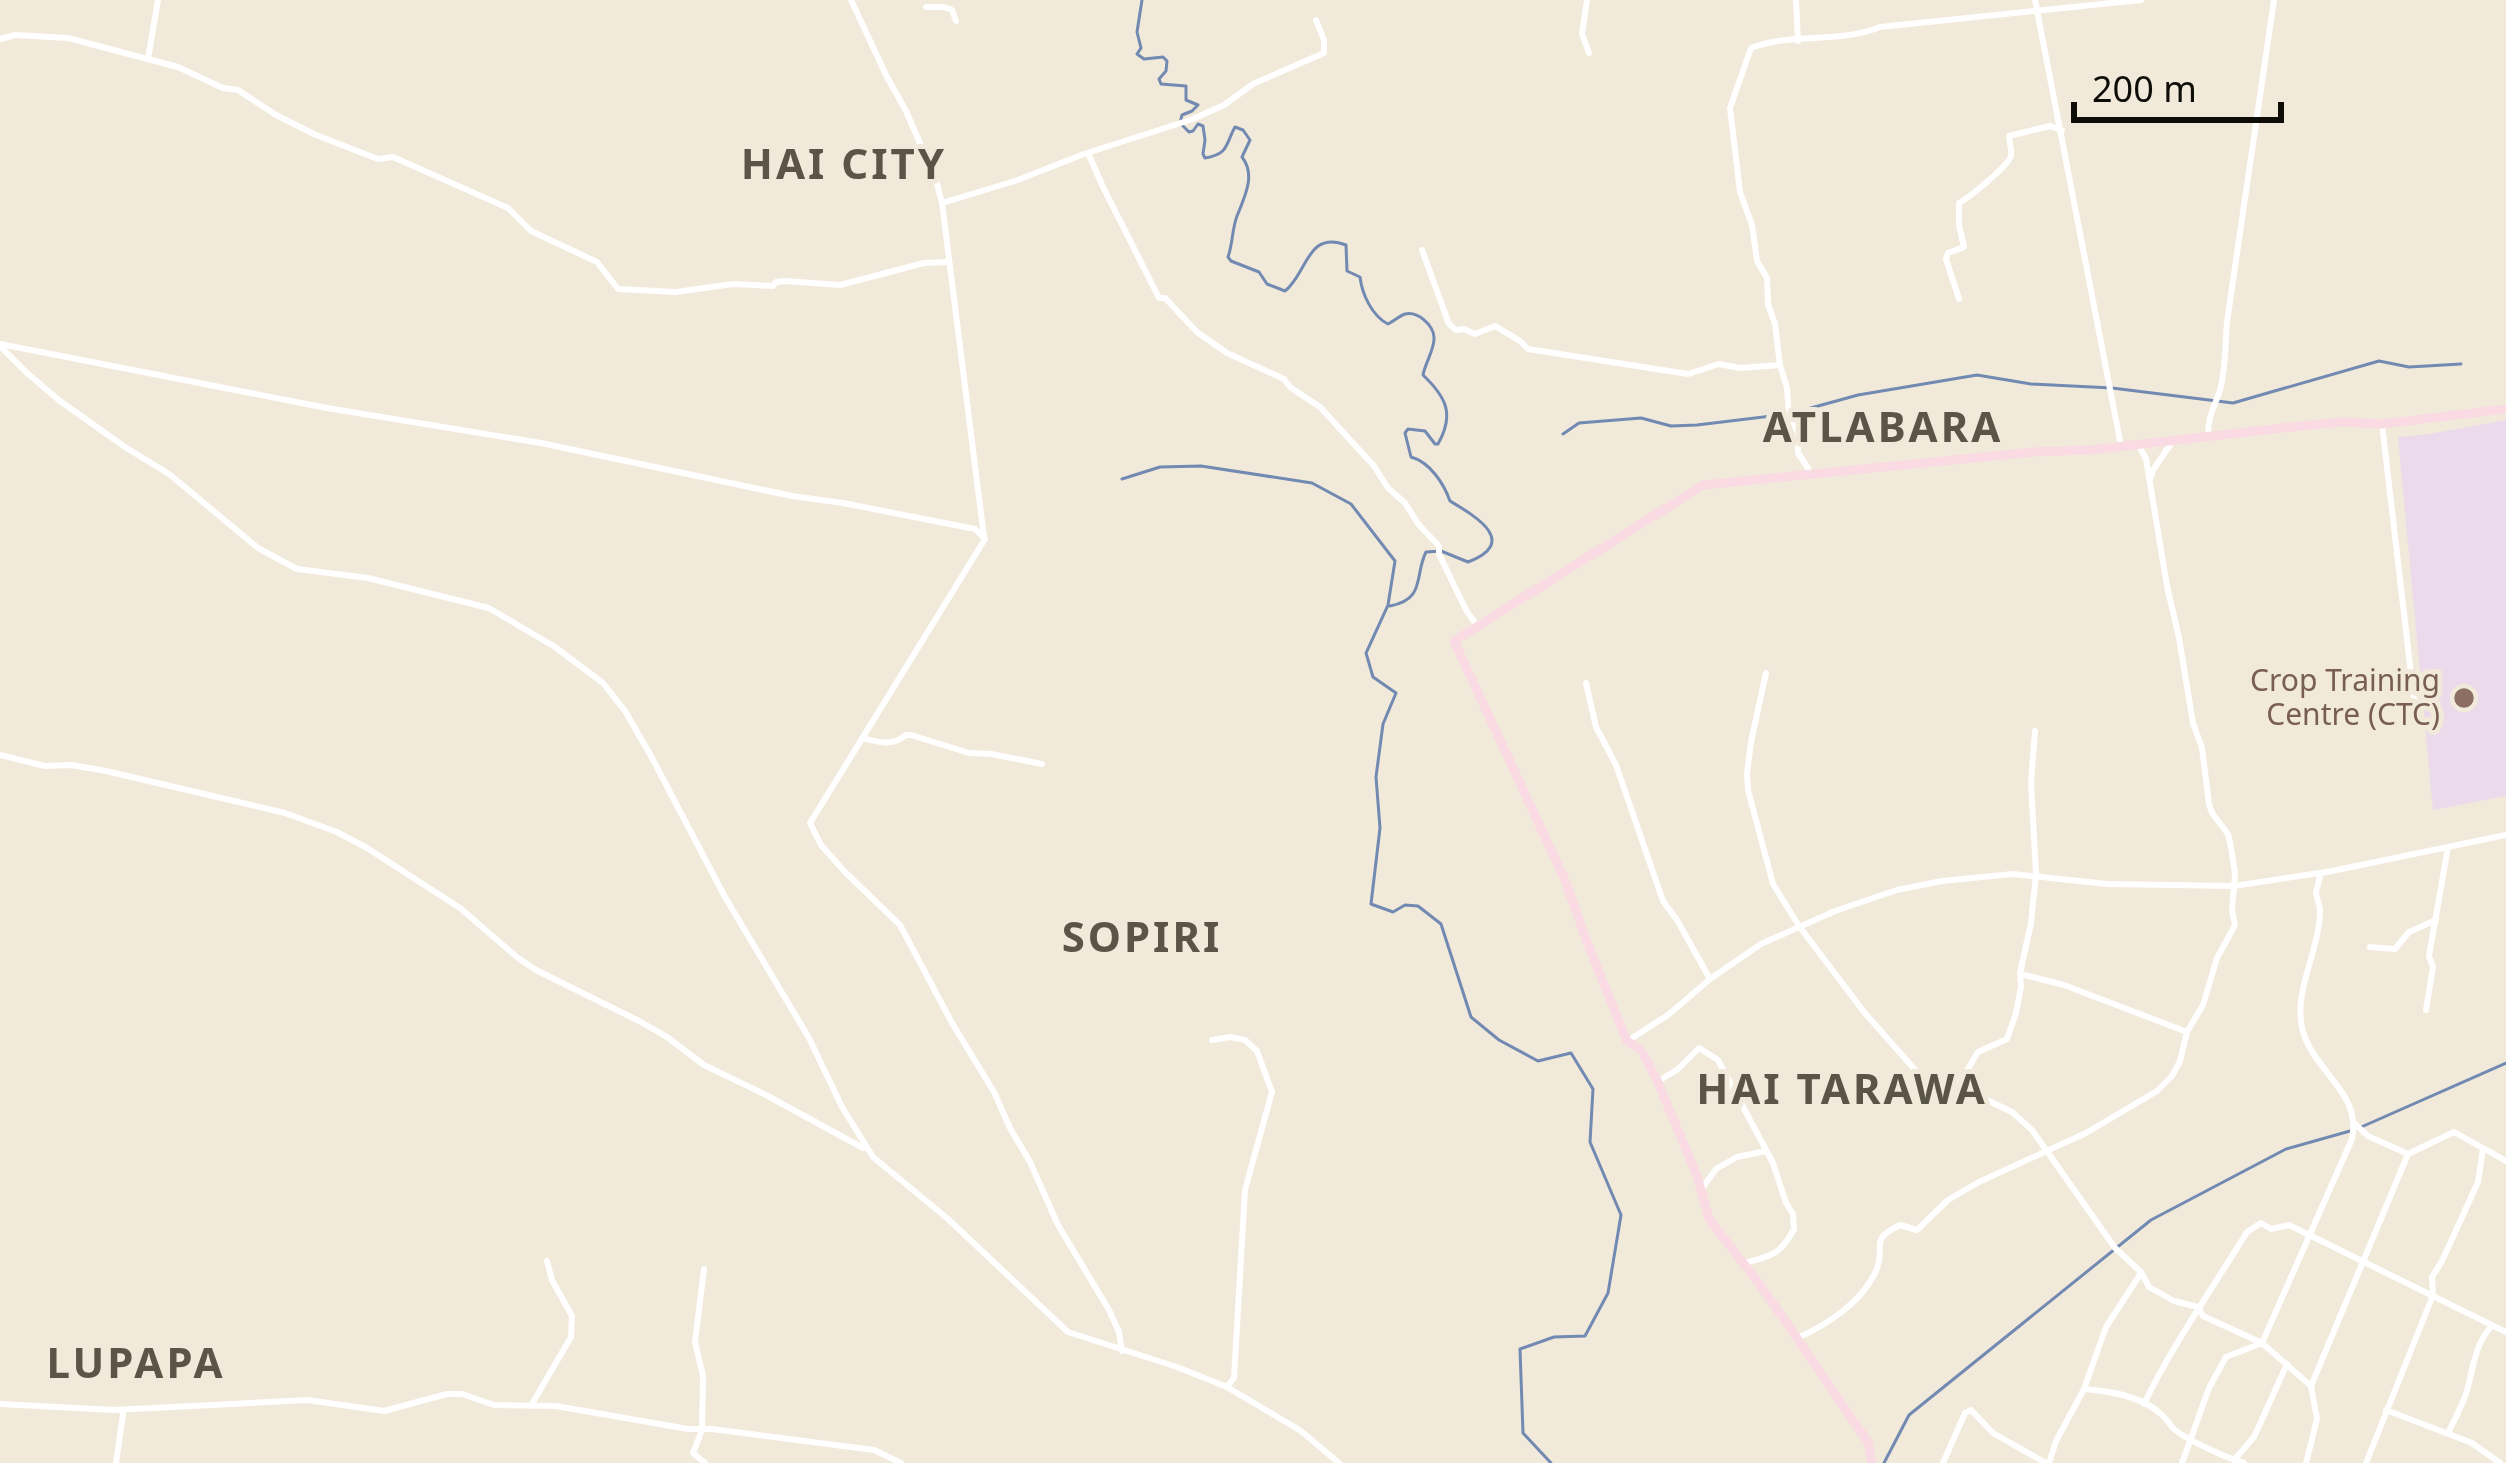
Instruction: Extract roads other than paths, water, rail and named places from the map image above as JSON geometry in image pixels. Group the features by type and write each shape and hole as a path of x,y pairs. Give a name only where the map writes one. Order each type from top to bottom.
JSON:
{"street":[{"path":"148,59 158,0"},
{"path":"851,0 937,180 985,539 810,823 821,845 900,925 994,1092 1058,1225 1109,1310 1122,1351"},
{"path":"1586,0 1582,34 1589,53"},
{"path":"1796,0 1798,40"},
{"path":"2036,0 2121,446"},
{"path":"1808,474 1789,414 1767,278 1757,261 1750,215 1740,192 1730,108 1751,48 1788,38 1845,36 1880,27 2141,0"},
{"path":"2209,436 2207,428 2220,392 2274,0"},
{"path":"926,7 952,10 956,21"},
{"path":"942,203 1051,169 1224,104 1253,84 1324,53 1316,20"},
{"path":"0,39 15,35 68,38 178,67 238,90 316,135 378,159 393,157 508,208 532,231 597,262 618,289 676,292 733,284 773,286 784,281 840,285 924,263 948,262"},
{"path":"1960,299 1946,259 1965,243 1959,202 1981,189 2009,161 2009,136 2050,126 2062,130"},
{"path":"1088,152 1160,298 1212,343 1283,379 1337,422 1437,544 1478,627"},
{"path":"1422,250 1449,324 1456,330 1475,334 1495,326 1528,350 1688,374 1719,364 1740,368 1780,365"},
{"path":"0,345 939,521 975,529 985,539"},
{"path":"0,345 60,401 169,474 258,548 297,569 368,578 488,608 555,647 603,683 651,756 867,1150"},
{"path":"1872,1463 1868,1442 1709,1219 1658,1082 1641,1050 1627,1041 1565,880 1454,641 1703,485 2506,409"},
{"path":"2382,424 2416,717"},
{"path":"2150,483 2174,439"},
{"path":"1797,1338 1853,1301 1876,1271 1884,1233 1900,1226 1917,1230 1948,1200 2007,1167 2086,1133 2157,1091 2180,1061 2187,1032 2236,925 2228,834 2212,813 2146,459 2138,444"},
{"path":"1766,673 1747,774 1773,884 1853,998 1924,1080 1994,1101 2032,1130 2115,1249 2141,1272 2149,1287 2198,1307 2203,1316 2262,1343 2311,1387"},
{"path":"1586,683 1596,727 1616,765 1663,901 1710,979"},
{"path":"1956,1089 1978,1052 2007,1039 2016,1013 2036,874 2031,783 2035,731"},
{"path":"862,738 885,744 906,735 969,753 1042,764"},
{"path":"0,755 45,766 106,771 285,813 337,832 460,908 536,970 667,1036 704,1065 867,1150 1069,1332 1227,1387 1301,1431 1339,1463"},
{"path":"1627,1041 1668,1015 1743,954 1799,926 1898,890 2013,874 2107,884 2234,886 2506,836"},
{"path":"2426,1010 2433,967 2429,956 2448,847"},
{"path":"2319,873 2315,945 2300,1001 2306,1040 2344,1095 2355,1124 2368,1136 2408,1154"},
{"path":"2370,947 2395,949 2409,932 2435,920"},
{"path":"2020,974 2187,1032"},
{"path":"1212,1040 1245,1040 1257,1051 1272,1092 1245,1190 1234,1378 1227,1387"},
{"path":"1658,1082 1703,1048 1718,1060 1773,1163 1794,1229 1774,1255 1744,1263"},
{"path":"2182,1463 2209,1388 2226,1357 2262,1343 2355,1124"},
{"path":"2306,1463 2317,1419 2311,1387 2408,1154 2454,1132 2506,1161"},
{"path":"2366,1463 2433,1295 2432,1277 2478,1182 2483,1149"},
{"path":"1701,1190 1716,1169 1734,1158 1766,1151"},
{"path":"2144,1404 2198,1307 2247,1232 2261,1223 2271,1229 2289,1225 2506,1332"},
{"path":"532,1404 571,1336 572,1316 547,1261"},
{"path":"704,1269 695,1342 704,1376 702,1430 693,1454 705,1463"},
{"path":"1942,1463 1965,1413 1971,1410 1993,1433 2048,1463 2084,1389 2106,1328 2141,1272"},
{"path":"2448,1433 2482,1336 2492,1325"},
{"path":"2234,1460 2254,1437 2287,1364"},
{"path":"2084,1389 2112,1391 2144,1404 2162,1413 2176,1431 2244,1463"},
{"path":"0,1404 121,1410 307,1400 384,1411 462,1394 494,1405 532,1404 874,1450 902,1463"},
{"path":"116,1463 121,1410"},
{"path":"2386,1410 2472,1443 2500,1463"}],"waterway":[{"path":"1142,0 1137,54 1167,61 1161,84 1186,86 1186,100 1198,105 1182,115 1180,123 1189,132 1198,124 1203,126 1205,158 1222,151 1235,127 1250,140 1242,157 1249,178 1234,226 1231,261 1259,272 1267,284 1285,291 1315,248 1333,242 1346,245 1347,271 1360,277 1377,316 1388,324 1405,314 1415,315 1433,332 1423,375 1446,406 1446,424 1438,444 1425,431 1408,429 1411,457 1435,475 1450,501 1488,530 1491,546 1468,562 1441,551 1426,552 1414,592 1390,606"},
{"path":"1563,434 1579,423 1641,418 1671,426 1697,425 1789,414 1858,395 1977,375 2233,403 2379,361 2409,367 2461,364"},
{"path":"1122,479 1160,467 1201,466 1312,483 1351,504 1395,561 1388,605 1366,653 1373,677 1396,693 1383,724 1376,777 1380,828 1371,904 1393,912 1405,905 1418,906 1441,924 1471,1017 1499,1040 1538,1061 1571,1053 1593,1089 1590,1142 1621,1215 1608,1293 1585,1336 1554,1337 1520,1349 1523,1433 1551,1463"},
{"path":"2359,1128 2506,1063"},
{"path":"1884,1463 1909,1415 2151,1220 2286,1149 2350,1131"}],"place":[{"name":"Crop Training Centre (CTC)","path":"2464,698"}],"district":[{"name":"HAI CITY","path":"844,164"},
{"name":"ATLABARA","path":"1883,427"},
{"name":"SOPIRI","path":"1142,937"},
{"name":"HAI TARAWA","path":"1842,1089"},
{"name":"LUPAPA","path":"136,1363"}]}
